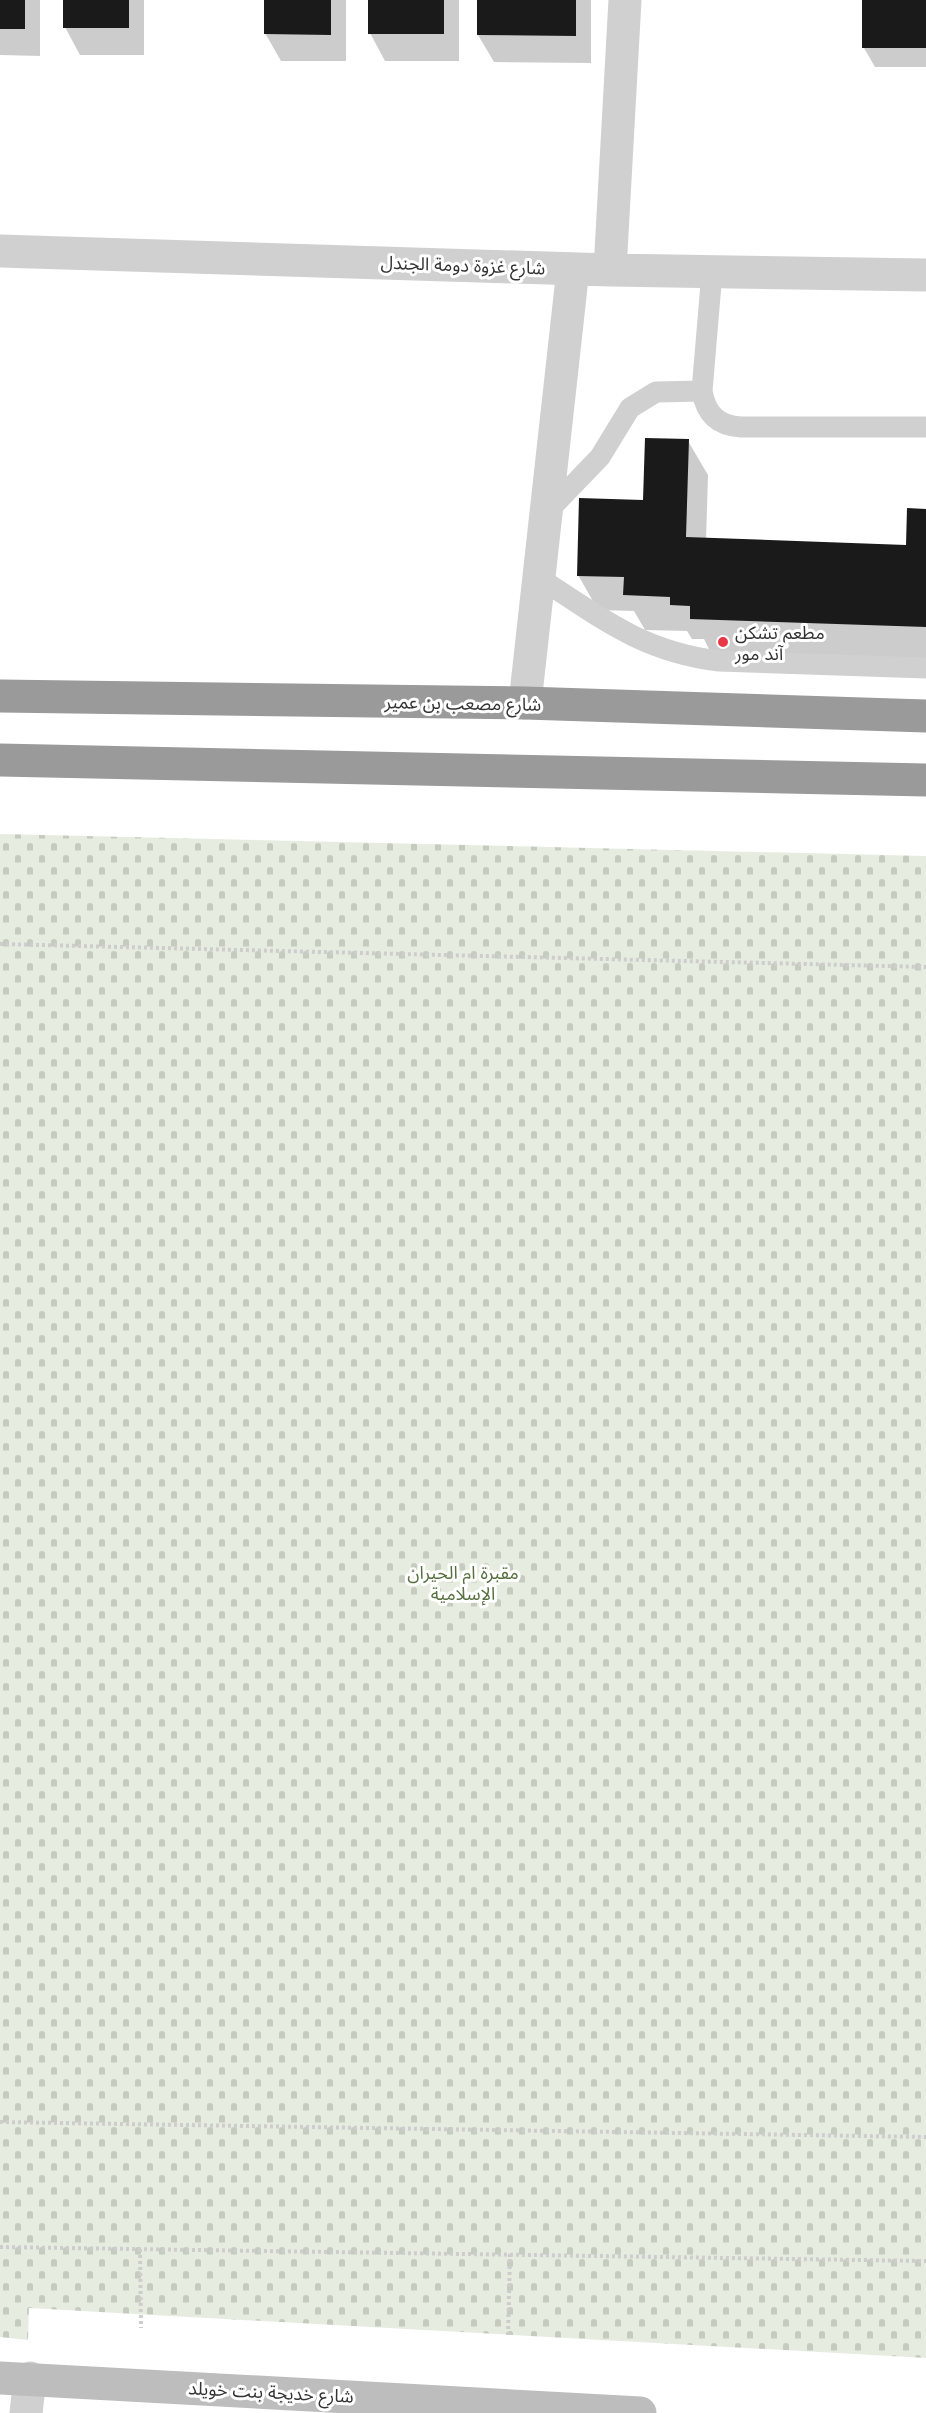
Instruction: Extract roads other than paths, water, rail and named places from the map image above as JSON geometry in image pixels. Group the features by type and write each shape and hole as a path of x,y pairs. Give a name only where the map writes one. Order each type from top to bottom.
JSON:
{"highway":[{"name":"شارع مصعب بن عمير","path":"0,696 525,703 926,716"},
{"path":"0,760 926,780"}],"street":[{"path":"610,270 625,0"},
{"name":"شارع غزوة دومة الجندل","path":"0,251 610,270 926,275"},
{"path":"525,703 541,579 573,269"},
{"path":"10,2377 26,2413"},
{"name":"شارع خديجة بنت خويلد","path":"10,2377 640,2413"}],"lane":[{"path":"711,272 702,392 704,404 710,414 730,426 926,427"},
{"path":"547,512 600,457 630,408 656,392 702,392"},
{"path":"541,579 641,642 692,658 719,662 926,668"}],"place":[{"name":"مطعم تشكن آند مور","path":"723,642"}],"park label":[{"name":"مقبرة ام الحيران الإسلامية","path":"463,1582"}]}
